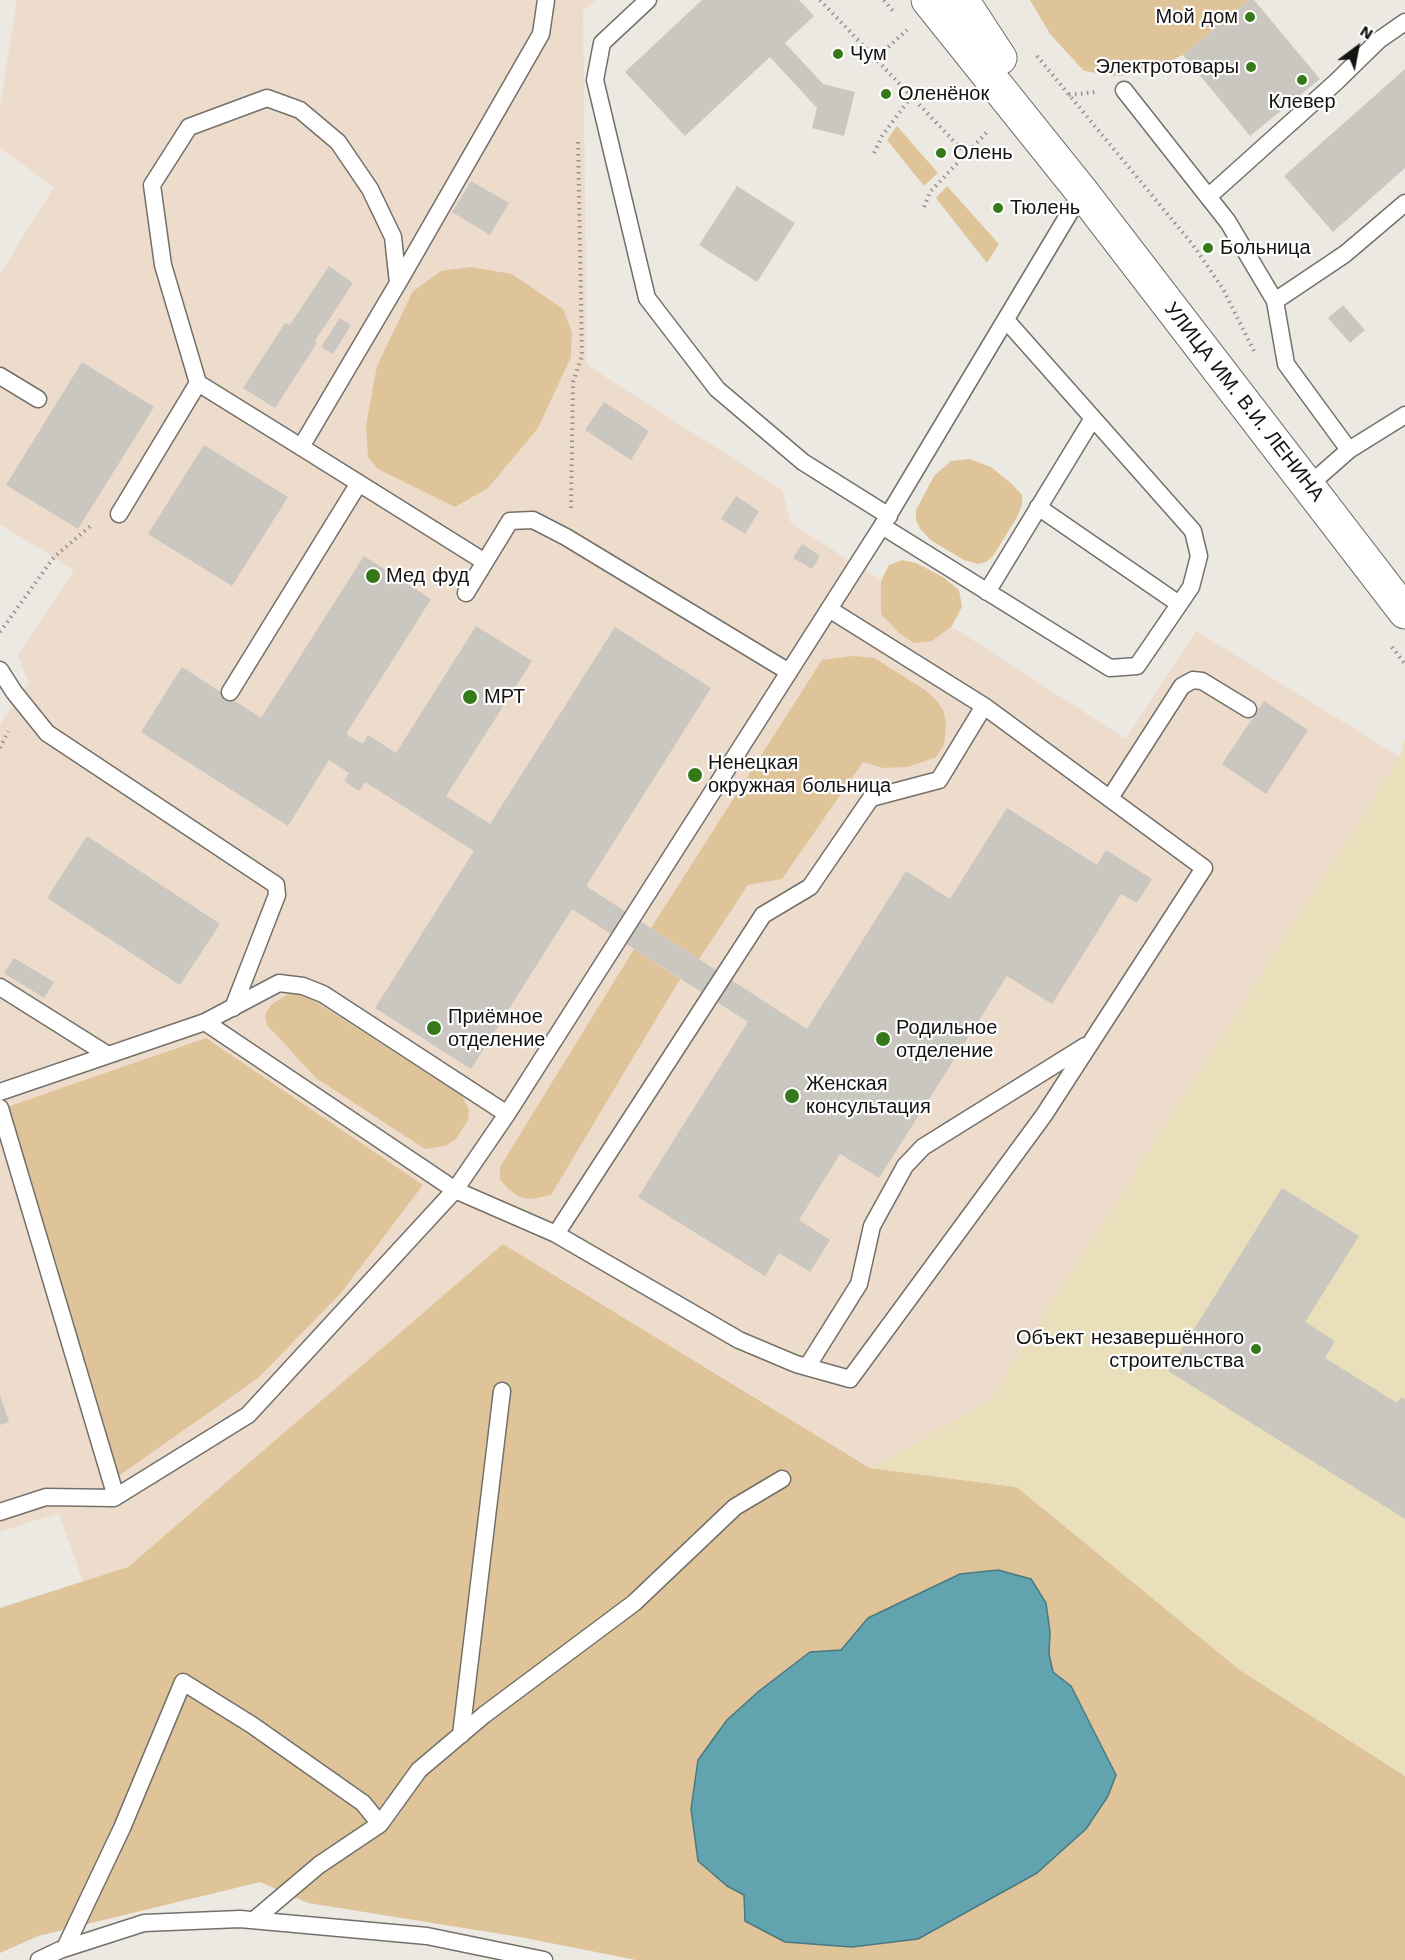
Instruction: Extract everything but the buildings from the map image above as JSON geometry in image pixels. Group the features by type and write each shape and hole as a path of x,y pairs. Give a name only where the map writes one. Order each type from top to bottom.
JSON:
{"main road":[{"name":"УЛИЦА ИМ. В.И. ЛЕНИНА","path":"944,9 1046,127 1082,192 1405,612"}],"lane":[{"path":"301,447 541,34 546,0"},
{"path":"648,0 602,43 595,80 647,298 717,389 803,462 987,592 1110,668 1137,666 1191,587 1199,556 1193,531 1006,320"},
{"path":"1208,197 1336,82 1379,40 1405,22"},
{"path":"1124,90 1228,222 1275,301 1286,364 1350,450"},
{"path":"398,283 393,237 370,189 338,142 300,110 267,99 189,127 152,185 163,265 198,383 485,562"},
{"path":"0,1512 46,1497 116,1497 248,1415 455,1190 507,1114 830,609 1082,192"},
{"path":"1275,301 1345,254 1405,203"},
{"path":"0,376 38,399"},
{"path":"119,514 198,383"},
{"path":"1308,486 1350,450 1405,415"},
{"path":"987,592 1093,417"},
{"path":"230,692 359,483"},
{"path":"1038,507 1179,604"},
{"path":"466,593 510,521 533,520 571,540 789,672"},
{"path":"205,1022 455,1190 556,1234 739,1340 807,1367 850,1379 1044,1115 1204,868 984,706 830,609"},
{"path":"2,678 47,733 276,885 278,895 233,1008"},
{"path":"1110,798 1182,686 1192,680 1202,681 1248,709"},
{"path":"556,1234 763,915 810,887 872,798 939,780 984,706"},
{"path":"0,1092 205,1022 279,983 303,986 323,994 507,1114"},
{"path":"0,987 108,1055"},
{"path":"807,1367 859,1284 872,1226 905,1166 923,1147 1091,1042"},
{"path":"0,1108 116,1497"},
{"path":"461,1735 502,1391"},
{"path":"254,1920 319,1865 380,1824 419,1770 484,1715 634,1603 735,1508 782,1479"},
{"path":"65,1948 122,1828 183,1682 252,1725 363,1803 380,1824"},
{"path":"39,1960 65,1948 144,1923 240,1919 427,1936 544,1960"}],"path":[{"path":"820,0 966,154"},
{"path":"875,59 908,30"},
{"path":"1033,52 1193,245 1223,289 1258,361"},
{"path":"874,153 882,136 911,97"},
{"path":"924,207 930,192 992,127"},
{"path":"571,540 573,382 582,356 578,136"},
{"path":"0,632 54,557 91,525 119,514"}],"shaded area":[{"name":"Ненецкая окружная больница","path":"17,0 596,0 583,11 587,365 782,490 791,523 1126,739 1196,631 1400,757 988,1402 871,1468 503,1244 128,1567 83,1582 59,1513 0,1532 0,724 29,683 18,656 74,570 0,524 0,274 54,187 0,148 0,106"},
{"path":"1030,0 1249,0 1183,55 1144,73 1118,76 1084,71 1050,34"},
{"path":"897,126 938,173 924,186 887,140"},
{"path":"947,186 999,244 987,263 936,198"},
{"path":"471,267 512,274 563,309 572,332 571,357 538,428 488,488 455,507 378,469 368,457 366,425 377,366 413,291 441,271"},
{"path":"970,459 991,467 1022,495 1022,505 1016,519 993,556 986,562 978,564 964,560 932,541 921,530 916,520 916,510 934,476 951,461"},
{"path":"902,560 916,563 943,577 959,590 962,607 952,626 932,641 914,643 899,633 881,614 881,581 889,565"},
{"path":"853,656 874,658 925,690 937,701 944,712 946,726 944,745 936,757 908,767 883,768 863,762 782,879 748,885 699,959 651,928 822,660"},
{"path":"634,949 680,979 551,1195 532,1199 520,1197 508,1189 500,1179 500,1167"},
{"path":"290,993 307,996 462,1096 469,1110 468,1120 456,1139 445,1146 425,1149 316,1078 267,1025 265,1014 272,1004"},
{"path":"206,1038 423,1185 340,1294 258,1378 117,1477 7,1107"},
{"path":"503,1244 870,1468 1017,1487 1240,1670 1405,1776 1405,1960 636,1960 520,1937 308,1903 260,1882 38,1936 0,1953 0,1608 128,1567","holes":["998,1570 1050,1632 1049,1654 1053,1672 1071,1686 1116,1775 746,1921 744,1895 810,1652 841,1650 868,1618 960,1574"]}],"sand":[{"path":"1405,739 1405,1776 1240,1670 1017,1487 871,1468 988,1402 1400,757"}],"water":[{"path":"998,1570 1031,1579 1046,1603 1050,1632 1049,1654 1053,1672 1071,1686 1116,1775 1108,1796 1086,1829 1037,1873 918,1939 852,1947 785,1942 745,1921 744,1895 727,1886 698,1861 691,1809 698,1760 727,1720 759,1691 810,1652 841,1650 868,1618 960,1574"}],"place":[{"name":"Мой дом","path":"1250,17"},
{"name":"Чум","path":"838,54"},
{"name":"Электротовары","path":"1251,67"},
{"name":"Клевер","path":"1302,80"},
{"name":"Оленёнок","path":"886,94"},
{"name":"Олень","path":"941,153"},
{"name":"Тюлень","path":"998,208"},
{"name":"Больница","path":"1208,248"},
{"name":"Мед фуд","path":"373,576"},
{"name":"МРТ","path":"470,697"},
{"name":"Ненецкая окружная больница","path":"695,775"},
{"name":"Приёмное отделение","path":"434,1028"},
{"name":"Родильное отделение","path":"883,1039"},
{"name":"Женская консультация","path":"792,1096"},
{"name":"Объект незавершённого строительства","path":"1256,1349"}]}
